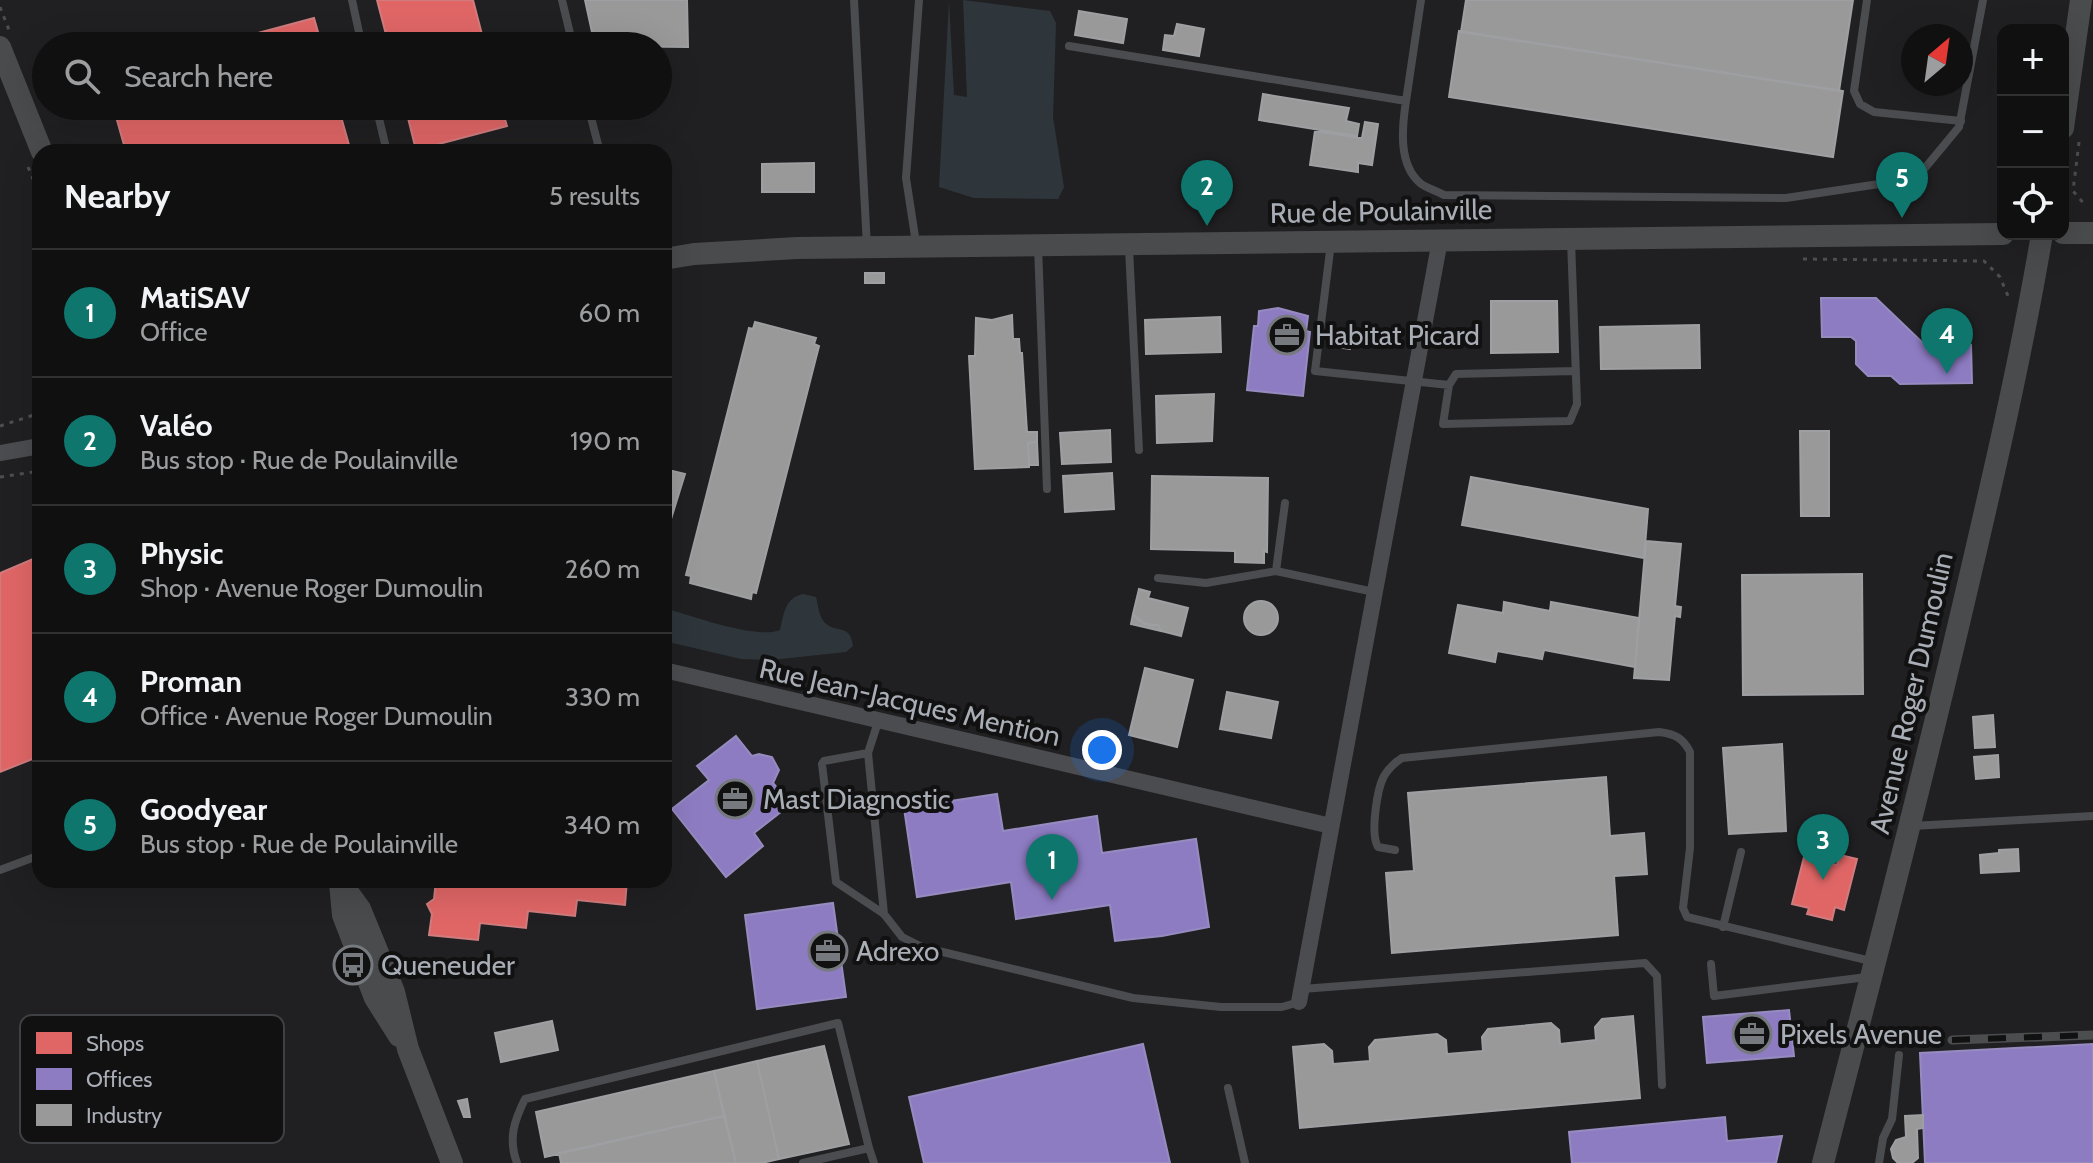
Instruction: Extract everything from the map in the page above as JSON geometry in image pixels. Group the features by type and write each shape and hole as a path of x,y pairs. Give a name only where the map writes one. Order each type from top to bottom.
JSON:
{"main road":[{"path":"2068,96 2081,0"},
{"path":"0,47 39,144"},
{"path":"2069,233 2093,233"},
{"name":"Rue de Poulainville","path":"672,258 797,248 1997,234"},
{"name":"Avenue Roger Dumoulin","path":"1823,1163 1911,826 2010,406 2041,240"},
{"path":"340,888 343,915 375,998 408,1049 452,1163"}],"street":[{"path":"1300,996 1440,240"},
{"path":"0,453 32,446"},
{"name":"Rue Jean-Jacques Mention","path":"672,672 1331,826"}],"lane":[{"path":"352,0 359,32"},
{"path":"562,0 570,32"},
{"path":"854,0 867,248"},
{"path":"917,248 906,178 919,0"},
{"path":"1421,0 1403,123 1406,163 1420,183 1444,195 1460,196 1786,198 1879,184 1925,168 1959,127 1983,0"},
{"path":"1867,0 1854,91 1860,104 1874,112 1961,121"},
{"path":"1069,46 1406,101"},
{"path":"379,120 385,144"},
{"path":"592,120 598,144"},
{"path":"1571,239 1577,404 1570,421 1443,424 1449,385 1456,374 1575,371"},
{"path":"1332,242 1315,371 1449,385"},
{"path":"1129,244 1139,450"},
{"path":"1038,246 1047,489"},
{"path":"1276,571 1285,503"},
{"path":"1158,578 1206,583 1276,571 1375,592"},
{"path":"878,722 868,753 884,914"},
{"path":"1395,850 1378,847 1373,831 1382,779 1391,766 1402,758 1659,732 1674,734 1685,741 1690,752 1690,848 1683,908 1687,917 1874,969"},
{"path":"868,753 824,761 822,764 836,882 884,914 902,937 922,947 1133,998 1221,1007 1282,1007 1300,996 1645,963 1657,976 1662,1085"},
{"path":"1911,826 2093,816"},
{"path":"1723,927 1741,852"},
{"path":"0,870 32,858"},
{"path":"1711,964 1714,996 1874,969"},
{"path":"517,1163 512,1148 514,1122 525,1099 838,1023 874,1163"},
{"path":"1879,1163 1883,1138 1892,1119 1899,1055"},
{"path":"1228,1088 1245,1163"},
{"path":"803,1163 869,1148"}],"path":[{"path":"1984,261 2000,277 2008,296 2016,299"},
{"path":"0,426 32,416"},
{"path":"0,477 32,472"}],"shaded area":[{"path":"0,0 2093,0 2093,1163 0,1163"},
{"path":"963,0 1050,11 1056,23 1053,117 1064,187 1058,199 974,198 939,187 949,1 954,95 967,97"},
{"path":"797,596 816,597 825,623 849,634 853,646 846,652 771,660 741,659 672,643 672,610 740,629 769,632 780,630 784,612"}],"building: Shops":[{"path":"377,0 473,0 481,32 385,32"},
{"path":"314,18 318,32 262,32"},
{"path":"117,120 342,120 349,144 124,144"},
{"path":"408,120 505,120 507,126 439,144 414,144"},
{"path":"32,559 32,759 0,772 0,573"},
{"path":"1840,855 1857,859 1844,910 1835,907 1832,920 1807,914 1809,908 1792,904 1804,857 1837,865"},
{"path":"435,888 626,888 625,905 577,900 575,916 528,911 526,928 480,923 478,940 429,935 432,914 427,904 434,899"}],"building: Offices":[{"path":"1821,298 1876,298 1925,345 1971,345 1972,383 1900,384 1891,376 1868,376 1856,364 1856,341 1851,337 1822,337"},
{"path":"1278,308 1308,316 1306,331 1310,332 1303,396 1247,390 1254,326 1258,326 1259,311"},
{"path":"736,736 752,756 772,757 779,770 773,783 791,804 754,833 763,846 726,877 672,809 709,780 697,766"},
{"path":"997,794 1003,831 1097,816 1102,853 1196,839 1209,927 1115,941 1110,905 1016,919 1011,882 917,897 904,808"},
{"path":"833,903 846,997 757,1009 745,915"},
{"path":"1789,1010 1794,1056 1707,1063 1703,1017"},
{"path":"1143,1044 1170,1163 924,1163 909,1097"},
{"path":"2093,1044 2093,1163 1925,1163 1920,1053"},
{"path":"1725,1117 1727,1141 1782,1136 1776,1163 1572,1163 1569,1132"}],"building: Industry":[{"path":"585,0 687,0 688,47 672,47 672,32 592,32"},
{"path":"1466,0 1853,0 1839,91 1461,32"},
{"path":"1079,11 1127,19 1123,43 1075,35"},
{"path":"1177,24 1204,29 1199,56 1163,50 1165,35 1174,36"},
{"path":"1459,31 1843,91 1833,157 1449,97"},
{"path":"1263,94 1349,108 1346,121 1359,124 1357,136 1259,120"},
{"path":"1365,122 1378,124 1372,165 1358,163 1358,172 1310,165 1315,131 1362,138"},
{"path":"814,163 814,192 762,192 762,164"},
{"path":"865,273 884,273 884,283 865,283"},
{"path":"1491,301 1557,301 1558,352 1491,353"},
{"path":"1012,315 1013,339 1019,339 1022,353 1027,432 1037,432 1037,442 1028,443 1029,467 975,469 969,356 975,356 976,318 992,320"},
{"path":"1220,317 1221,352 1146,354 1145,320"},
{"path":"755,322 816,338 814,344 819,346 756,593 752,592 751,599 690,583 691,576 686,575 749,328 753,329"},
{"path":"1699,325 1700,368 1601,369 1600,327"},
{"path":"1344,334 1353,336 1350,349 1342,348"},
{"path":"1214,394 1212,441 1157,443 1156,396"},
{"path":"1110,430 1111,462 1062,464 1060,433"},
{"path":"1800,431 1829,431 1829,516 1801,516"},
{"path":"1037,442 1038,465 1029,465 1028,443"},
{"path":"672,471 685,474 672,516"},
{"path":"1112,473 1114,509 1065,512 1063,476"},
{"path":"1152,476 1268,478 1267,552 1264,551 1264,563 1235,562 1235,551 1151,549"},
{"path":"1471,477 1648,509 1644,558 1462,525"},
{"path":"1646,541 1681,544 1675,606 1681,607 1680,617 1675,616 1669,680 1634,678"},
{"path":"1862,574 1863,694 1743,695 1742,575"},
{"path":"1139,589 1150,592 1148,598 1188,608 1181,636 1138,620 1133,614"},
{"path":"1261,601 1273,606 1278,618 1273,630 1261,635 1249,630 1244,618 1249,606"},
{"path":"1504,602 1550,611 1551,602 1639,618 1635,667 1544,650 1542,659 1497,651 1495,662 1449,653 1458,605 1503,613"},
{"path":"1133,614 1144,624 1158,625 1161,631 1131,624"},
{"path":"1145,668 1193,680 1177,747 1129,735"},
{"path":"1227,692 1278,702 1271,738 1220,729"},
{"path":"1993,715 1995,747 1975,748 1973,717"},
{"path":"1782,744 1786,831 1729,834 1723,748"},
{"path":"1998,755 1999,777 1976,779 1974,757"},
{"path":"1606,777 1610,836 1644,833 1647,874 1614,876 1618,935 1392,953 1386,873 1414,871 1408,793"},
{"path":"2018,849 2019,871 1981,873 1980,855"},
{"path":"1633,1016 1640,1098 1300,1128 1293,1047 1324,1044 1332,1051 1333,1064 1370,1061 1369,1047 1375,1040 1437,1034 1446,1040 1447,1054 1483,1051 1482,1037 1488,1029 1551,1023 1559,1030 1560,1044 1596,1040 1595,1027 1602,1019"},
{"path":"552,1021 558,1050 501,1062 495,1033"},
{"path":"824,1046 849,1144 779,1159 757,1061"},
{"path":"757,1061 779,1159 762,1163 736,1163 714,1071"},
{"path":"714,1071 724,1116 545,1157 536,1112"},
{"path":"467,1099 470,1117 464,1117 458,1101"},
{"path":"1923,1115 1923,1128 1917,1129 1918,1158 1912,1163 1898,1163 1891,1149 1896,1140 1906,1137 1905,1116"},
{"path":"724,1116 736,1163 561,1163 559,1153"}],"railway":[{"path":"1952,1040 2093,1035"}],"place":[{"name":"Goodyear","path":"1902,218"},
{"name":"Valéo","path":"1207,226"},
{"name":"Habitat Picard","path":"1287,335"},
{"name":"Proman","path":"1947,374"},
{"name":"Mast Diagnostic","path":"735,799"},
{"name":"Physic","path":"1823,880"},
{"name":"MatiSAV","path":"1052,900"},
{"name":"Adrexo","path":"828,951"},
{"name":"Queneuder","path":"353,965"},
{"name":"Pixels Avenue","path":"1752,1034"}]}
